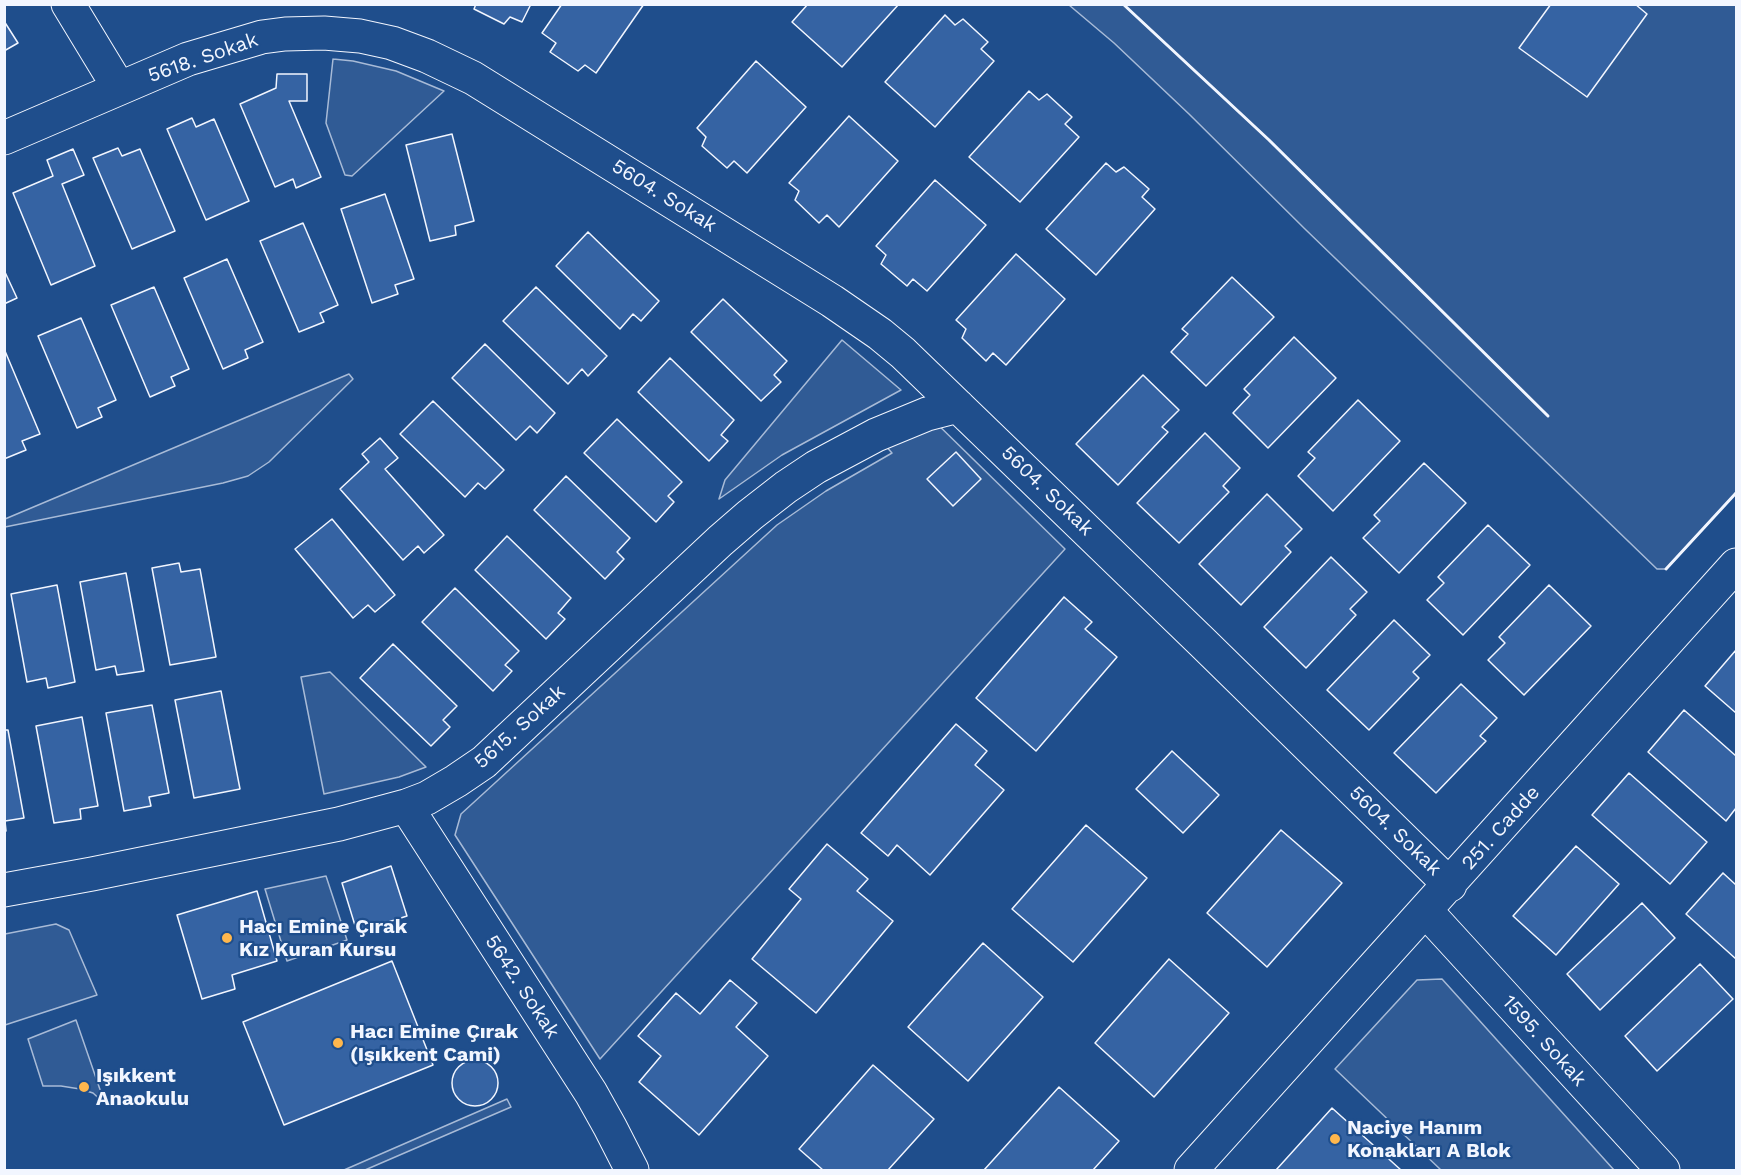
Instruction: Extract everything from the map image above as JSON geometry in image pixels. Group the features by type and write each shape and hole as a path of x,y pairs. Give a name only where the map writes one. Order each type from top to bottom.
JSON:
{"street":[{"path":"68,4 119,88"},
{"name":"5618. Sokak","path":"4,138 188,59 262,38 285,34 324,33 360,36 401,46 428,56 473,78 598,155"},
{"name":"5604. Sokak","path":"598,155 854,315 903,353 1450,885"},
{"name":"5615. Sokak","path":"4,890 321,828 369,817 427,798 456,782 484,762 720,541 786,487 816,467 876,435 927,414 958,406"},
{"name":"251. Cadde","path":"1191,1170 1737,565"},
{"name":"5642. Sokak","path":"406,806 591,1093 632,1170"},
{"name":"1595. Sokak","path":"1426,911 1663,1170"}],"shaded area":[{"path":"1069,5 1736,5 1736,493 1666,569 1657,569 1189,114 1114,43"},
{"path":"333,59 396,71 444,91 352,176 345,175 326,123"},
{"path":"842,340 901,390 782,455 719,499 725,480"},
{"path":"349,374 353,379 269,462 248,476 5,527 5,519"},
{"path":"927,414 1065,549 600,1059 455,835 461,814 777,525 826,491 892,453 876,435"},
{"path":"330,672 426,767 399,777 324,794 301,677"},
{"path":"326,876 347,940 287,961 265,889"},
{"path":"56,924 69,930 97,995 5,1025 5,934"},
{"path":"1442,979 1614,1170 1441,1170 1335,1069 1417,980"},
{"path":"76,1020 105,1104 93,1093 80,1089 43,1086 28,1039"},
{"path":"507,1099 511,1107 365,1170 344,1170"}],"building":[{"path":"476,4 531,4 522,22 510,17 504,24 474,9"},
{"path":"562,4 644,4 596,73 585,65 578,71 550,52 556,43 542,33"},
{"path":"808,4 899,4 842,67 792,22"},
{"path":"1551,4 1635,4 1647,14 1587,97 1519,48"},
{"path":"945,15 955,25 963,19 988,42 981,49 994,61 935,127 885,82"},
{"path":"4,21 18,43 4,51"},
{"path":"756,61 806,107 747,173 734,161 727,168 702,146 706,137 697,128"},
{"path":"277,74 307,74 307,101 289,101 321,177 296,188 293,179 275,187 240,104 276,88"},
{"path":"1029,91 1039,100 1047,94 1072,117 1065,124 1079,137 1020,202 969,157"},
{"path":"849,116 898,161 839,227 827,215 819,223 795,200 799,191 789,183"},
{"path":"192,118 196,127 214,119 249,201 206,220 167,129"},
{"path":"452,134 474,221 455,226 456,235 430,241 406,145"},
{"path":"118,148 122,156 140,149 175,231 132,249 93,158"},
{"path":"73,149 84,175 62,184 95,266 51,285 13,193 53,176 47,160"},
{"path":"1106,163 1116,172 1124,167 1149,189 1142,197 1155,209 1096,275 1046,229"},
{"path":"935,180 986,225 927,291 913,279 907,286 881,264 886,255 876,246"},
{"path":"385,194 414,279 395,285 398,294 372,303 341,209"},
{"path":"303,223 338,305 320,313 324,322 299,332 260,241"},
{"path":"588,232 659,301 641,321 633,314 620,329 556,266"},
{"path":"1016,254 1065,299 1006,365 993,353 986,361 962,338 966,329 956,320"},
{"path":"227,259 263,342 245,350 248,358 223,369 184,278"},
{"path":"4,270 17,298 4,304"},
{"path":"1232,277 1274,317 1206,386 1171,352 1188,334 1182,329"},
{"path":"154,287 189,369 171,377 175,386 150,397 111,305"},
{"path":"536,287 607,356 588,376 582,369 568,384 503,321"},
{"path":"723,299 787,361 774,375 781,382 761,401 691,332"},
{"path":"81,318 116,400 98,408 102,417 77,428 38,336"},
{"path":"1294,337 1336,378 1268,448 1233,413 1250,395 1244,389"},
{"path":"485,344 555,413 537,433 530,426 516,440 452,378"},
{"path":"5,351 40,434 22,441 26,450 4,459"},
{"path":"670,358 734,420 721,435 728,441 709,461 638,392"},
{"path":"1143,375 1179,410 1162,427 1168,432 1118,485 1076,444"},
{"path":"1358,400 1400,441 1333,511 1298,476 1315,458 1308,452"},
{"path":"433,401 504,470 485,489 478,483 465,497 400,434"},
{"path":"617,419 682,482 668,496 674,502 656,522 584,453"},
{"path":"1205,433 1240,468 1223,486 1229,492 1179,543 1137,503"},
{"path":"380,438 398,458 385,469 444,535 424,553 418,546 403,560 340,489 369,462 362,454"},
{"path":"956,452 981,479 953,506 927,479"},
{"path":"1424,463 1466,503 1399,573 1363,538 1380,521 1374,515"},
{"path":"566,476 630,538 617,552 624,559 605,579 534,510"},
{"path":"1267,494 1302,529 1285,546 1291,552 1241,605 1199,564"},
{"path":"332,519 395,595 375,612 368,605 353,618 295,549"},
{"path":"1488,525 1530,565 1463,635 1427,600 1444,583 1438,577"},
{"path":"507,536 571,598 558,613 565,619 546,639 475,570"},
{"path":"1331,557 1367,592 1350,609 1356,615 1306,668 1264,627"},
{"path":"179,563 181,572 200,569 216,657 170,665 152,568"},
{"path":"126,573 144,671 117,675 115,666 96,670 80,582"},
{"path":"57,585 75,682 48,688 46,678 27,682 11,594"},
{"path":"1549,585 1591,626 1524,695 1488,660 1505,643 1499,637"},
{"path":"455,588 519,651 505,665 512,671 493,691 422,622"},
{"path":"1064,597 1092,622 1085,629 1117,657 1036,751 976,698"},
{"path":"1394,620 1430,655 1413,672 1419,678 1369,730 1327,690"},
{"path":"393,644 457,706 443,720 450,727 431,746 360,678"},
{"path":"1736,650 1736,713 1705,686"},
{"path":"1461,684 1497,718 1480,736 1486,741 1436,793 1394,753"},
{"path":"221,691 240,789 194,798 175,700"},
{"path":"152,705 169,793 149,797 151,806 124,811 106,713"},
{"path":"1684,710 1736,756 1736,808 1726,821 1648,752"},
{"path":"82,717 98,806 80,809 81,819 54,823 36,726"},
{"path":"956,724 987,751 975,765 1004,790 930,875 897,845 888,856 861,833"},
{"path":"4,730 8,730 24,818 5,821 6,831 4,831"},
{"path":"1172,751 1219,795 1183,833 1136,789"},
{"path":"1629,773 1707,842 1670,884 1592,815"},
{"path":"1086,825 1147,878 1073,962 1012,909"},
{"path":"1281,830 1342,883 1267,967 1207,913"},
{"path":"827,844 868,879 857,891 893,921 816,1013 752,959 801,899 789,889"},
{"path":"1576,846 1619,884 1556,955 1513,916"},
{"path":"391,866 407,916 357,932 342,883"},
{"path":"1723,873 1736,885 1736,959 1686,914"},
{"name":"Hacı Emine Çırak Kız Kuran Kursu","path":"257,891 277,961 232,975 235,989 202,999 177,915"},
{"path":"1642,903 1675,938 1600,1010 1567,974"},
{"path":"983,943 1043,997 968,1081 908,1027"},
{"path":"1169,959 1229,1013 1154,1097 1095,1043"},
{"name":"Hacı Emine Çırak (Işıkkent Cami)","path":"392,961 433,1065 284,1125 243,1022"},
{"path":"1700,964 1733,999 1657,1071 1625,1036"},
{"path":"730,980 757,1003 736,1027 768,1056 699,1135 639,1082 661,1056 638,1036 676,993 700,1014"},
{"path":"475,1060 491,1067 498,1083 491,1099 475,1106 459,1099 452,1083 459,1067"},
{"path":"873,1065 934,1119 888,1170 823,1170 799,1149"},
{"path":"1059,1087 1119,1141 1093,1170 984,1170"},
{"name":"Naciye Hanım Konakları A Blok","path":"1332,1108 1401,1170 1276,1170"}],"wall":[{"path":"1123,4 1269,140 1548,416"},
{"path":"1666,569 1736,493"}],"place":[{"name":"Hacı Emine Çırak Kız Kuran Kursu","path":"227,938"},
{"name":"Hacı Emine Çırak (Işıkkent Cami)","path":"338,1043"},
{"name":"Işıkkent Anaokulu","path":"84,1087"},
{"name":"Naciye Hanım Konakları A Blok","path":"1335,1139"}]}
